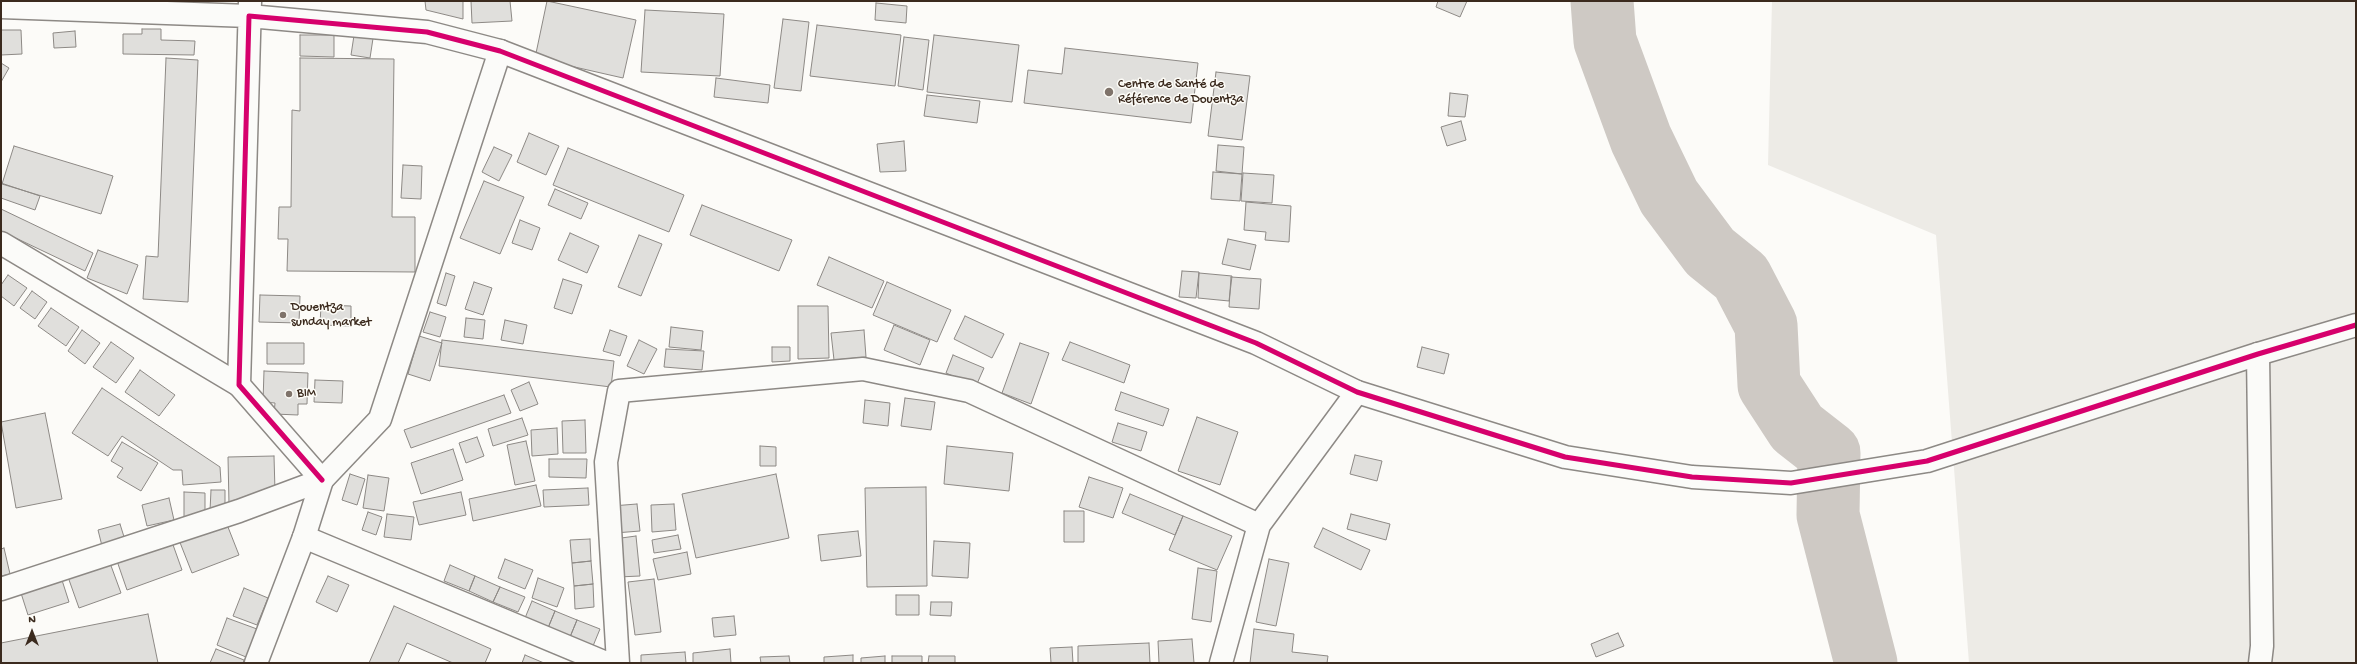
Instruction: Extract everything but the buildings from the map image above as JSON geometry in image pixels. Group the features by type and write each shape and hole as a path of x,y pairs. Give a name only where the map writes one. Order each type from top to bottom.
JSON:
{"street":[{"path":"1,6 249,9 427,32 500,51 1256,343 1357,392 1565,457 1692,477 1791,483 1927,461 2258,354 2356,325"},
{"path":"239,385 249,9"},
{"path":"1,589 239,511 322,480 380,419 500,51"},
{"path":"1,242 239,385 322,480"},
{"path":"2258,354 2262,646 2260,663"},
{"path":"618,663 606,462 619,391 863,369 969,391 1259,525"},
{"path":"1221,663 1259,525 1357,392"},
{"path":"256,663 304,537 322,480"},
{"path":"304,537 606,663"}],"shaded area":[{"path":"1772,1 2356,1 2356,663 1969,663 1936,235 1768,165"}],"waterway":[{"path":"1602,1 1605,41 1641,139 1669,197 1710,252 1741,277 1766,325 1769,385 1797,428 1829,453 1828,515 1866,663"}],"cycle path":[{"path":"322,480 239,385 249,16 427,32 500,51 1256,343 1357,392 1565,457 1692,477 1791,483 1927,461 2258,354 2356,325"}],"place":[{"name":"Centre de Santé de Référence de Douentza","path":"1109,92"},
{"name":"Douentza sunday market","path":"283,315"},
{"name":"BIM","path":"289,394"}]}
